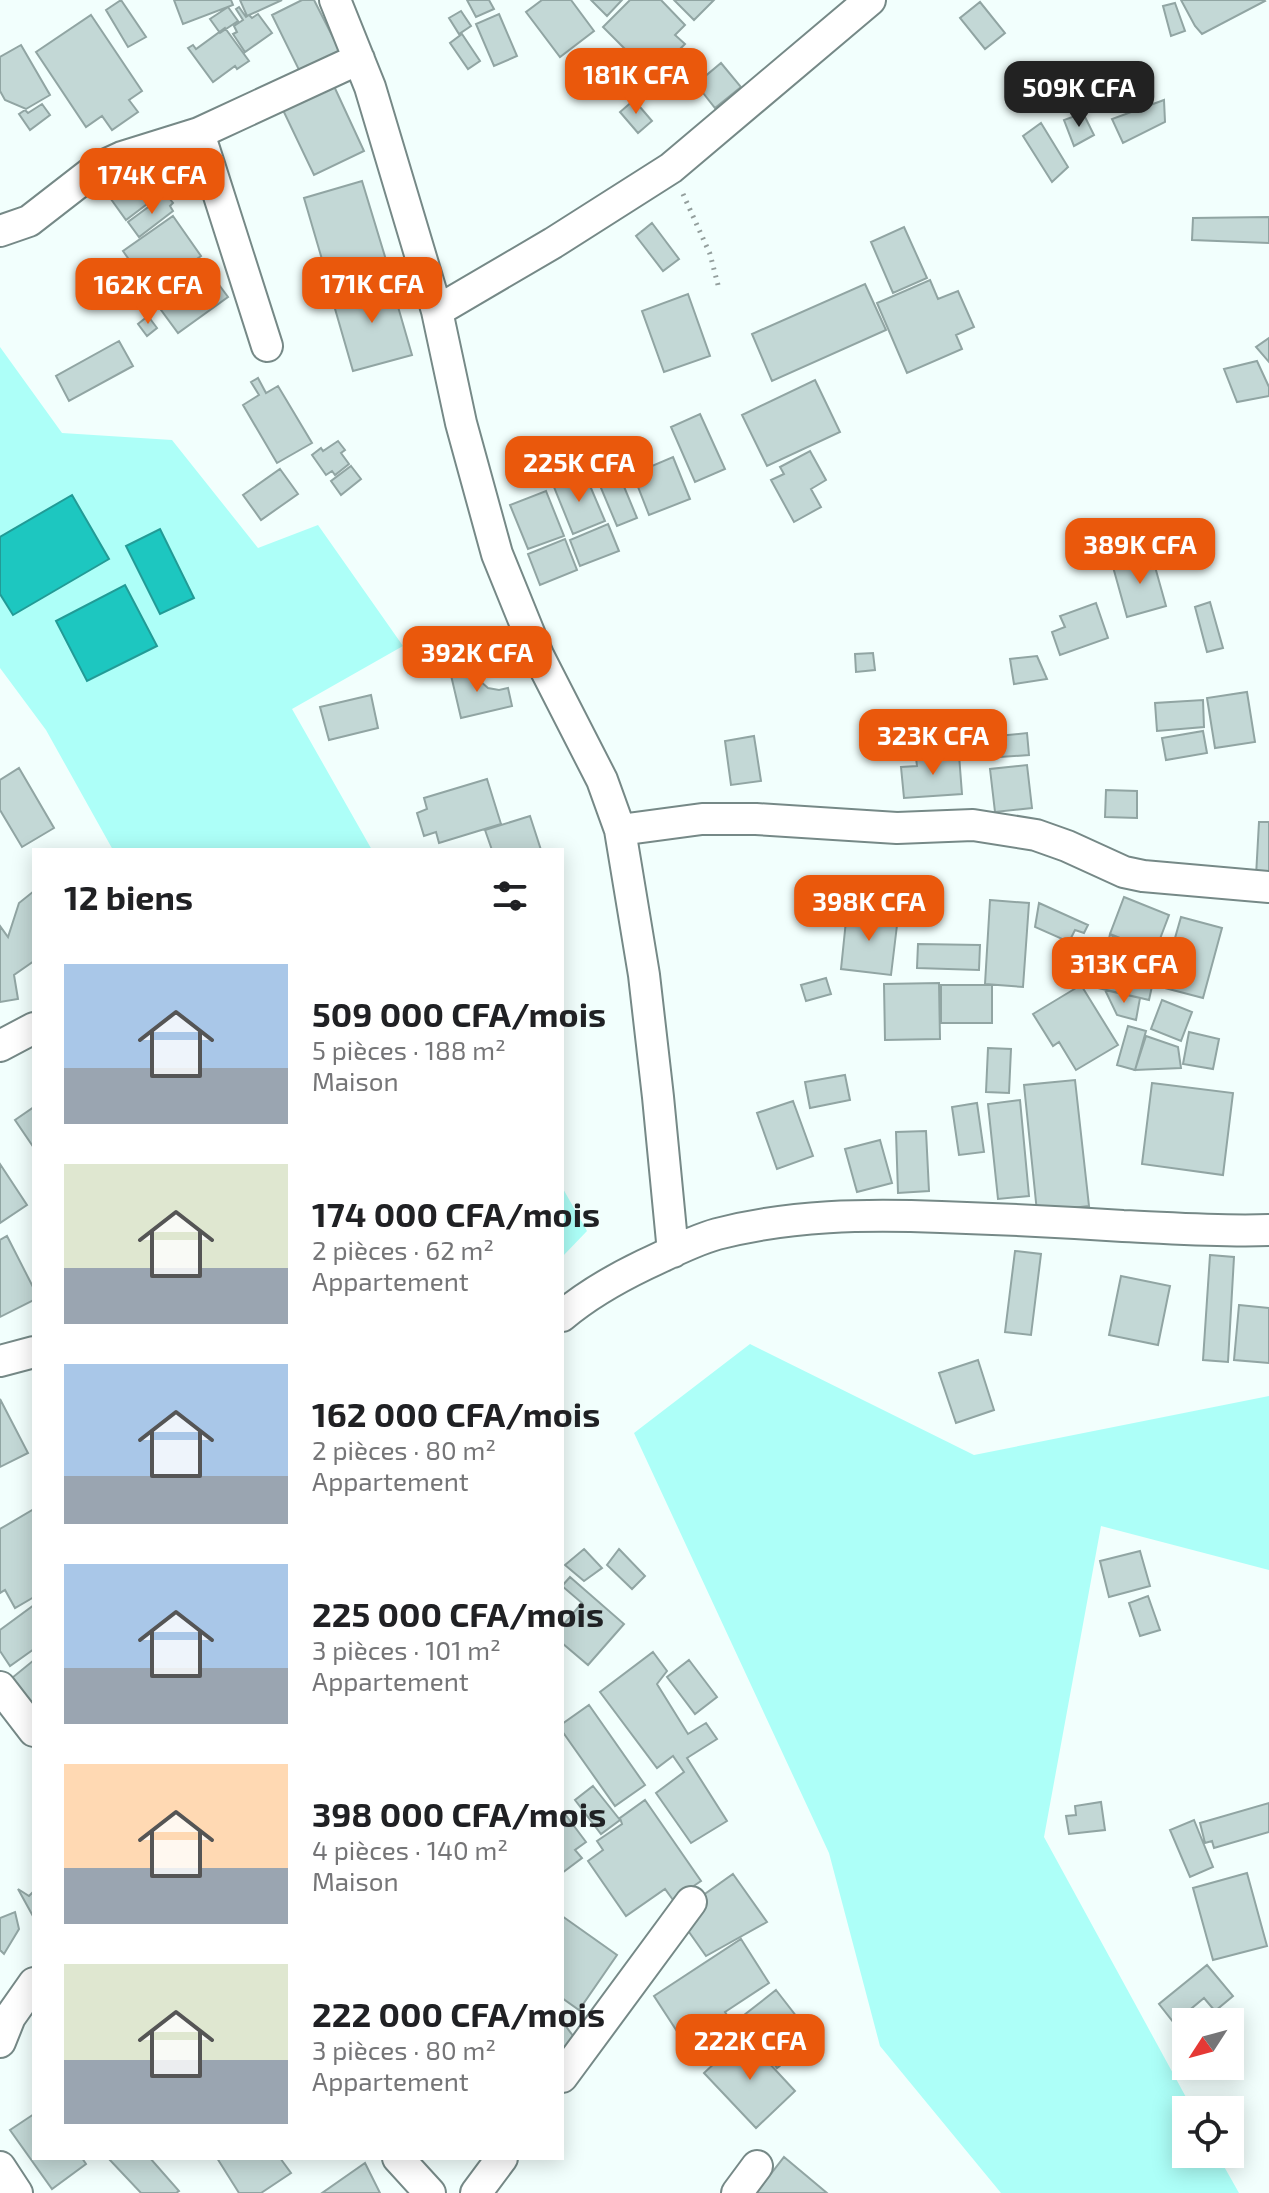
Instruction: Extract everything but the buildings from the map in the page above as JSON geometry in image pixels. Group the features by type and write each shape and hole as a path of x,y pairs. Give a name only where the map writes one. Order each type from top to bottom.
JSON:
{"street":[{"path":"335,0 370,87 437,311 461,423 497,554 538,655 602,780 620,830 646,990 673,1252"},
{"path":"437,311 553,243 671,168 870,0"},
{"path":"0,231 29,221 96,169 122,157 199,133 359,59"},
{"path":"199,133 267,346"},
{"path":"620,830 702,819 897,828 973,825 1036,835 1124,872 1143,876 1269,887"},
{"path":"0,1046 32,1029"},
{"path":"564,1314 580,1301 627,1274 716,1235 827,1216 910,1216 1226,1232 1269,1230"},
{"path":"0,1361 32,1353"},
{"path":"0,1687 32,1728"},
{"path":"564,2074 691,1902"},
{"path":"0,2042 10,2017 32,1986"},
{"path":"400,2160 430,2193"},
{"path":"476,2193 501,2160"},
{"path":"737,2193 757,2166"},
{"path":"0,2167 17,2193"}],"path":[{"path":"671,168 710,254 718,285"}],"shaded area":[{"path":"0,347 62,433 172,440 258,548 318,525 403,646 292,709 371,848 112,848 46,730 0,668"},
{"path":"72,495 109,559 13,615 0,594 0,537"},
{"path":"160,529 194,598 160,614 126,546"},
{"path":"125,585 157,646 87,681 56,621"},
{"path":"564,1191 587,1231 564,1255"},
{"path":"750,1344 974,1455 1269,1396 1269,1570 1101,1526 1044,1837 1172,2072 1172,2080 1177,2080 1185,2096 1172,2096 1172,2168 1225,2168 1239,2193 1001,2193 880,2046 829,1853 634,1433"}]}
